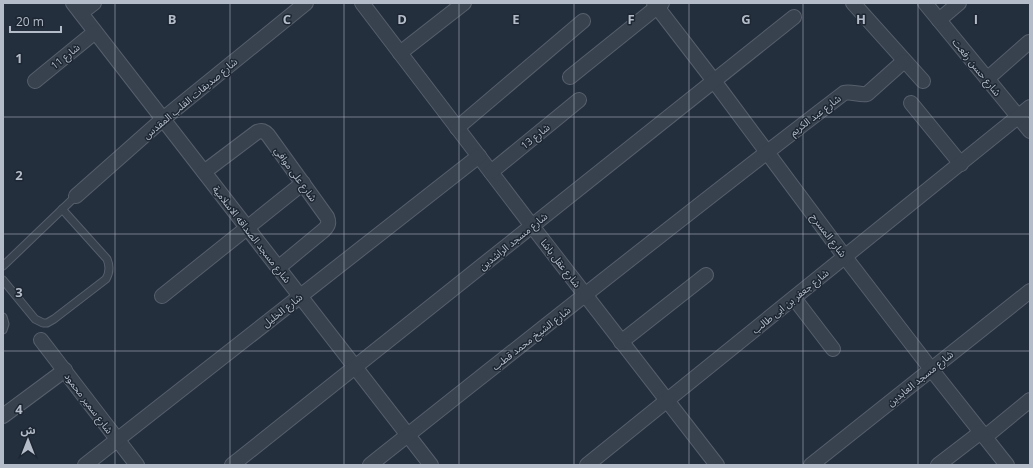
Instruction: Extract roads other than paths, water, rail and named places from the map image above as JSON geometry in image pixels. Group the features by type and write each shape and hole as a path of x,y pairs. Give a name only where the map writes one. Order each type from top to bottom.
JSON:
{"street":[{"path":"77,8 94,3"},
{"name":"شارع صديقات القلب المقدس","path":"76,196 163,119 306,3"},
{"name":"شارع عقل باشا","path":"362,3 717,465"},
{"path":"400,53 464,3"},
{"path":"853,3 923,81"},
{"name":"شارع حسن رفعت","path":"925,3 1030,131"},
{"path":"939,20 959,3"},
{"path":"570,77 658,4"},
{"name":"شارع المسرح","path":"658,4 845,257 1007,465"},
{"name":"شارع مسجد الصداقه الاسلامية","path":"77,8 431,465"},
{"name":"شارع مسجد الراشدين","path":"232,465 794,17"},
{"path":"457,128 583,21"},
{"name":"شارع 11","path":"35,81 96,32"},
{"path":"987,79 1029,42"},
{"name":"شارع عبد الكريم","path":"767,152 844,93 867,94 904,61"},
{"name":"شارع 13","path":"491,172 579,100"},
{"path":"911,103 960,164"},
{"name":"شارع جعفر بن ابى طالب","path":"587,465 1030,107"},
{"name":"شارع على موافي","path":"204,172 257,132 265,132 268,135 327,216 329,221 328,226 278,268"},
{"name":"شارع الشيخ محمد قطب","path":"370,465 767,152"},
{"name":"شارع الخليل","path":"85,465 479,156"},
{"path":"162,296 303,183"},
{"path":"621,342 706,275"},
{"name":"شارع مسجد العابدين","path":"811,465 1030,291"},
{"path":"794,298 833,349"},
{"name":"شارع سمير محمود","path":"42,340 137,465"},
{"path":"3,416 65,370"},
{"path":"938,465 1030,400"}],"lane":[{"path":"3,266 76,196"},
{"path":"3,280 35,319 39,322 47,323 106,279 110,267 107,259 62,209"},
{"path":"3,317 6,324 3,330"}]}
